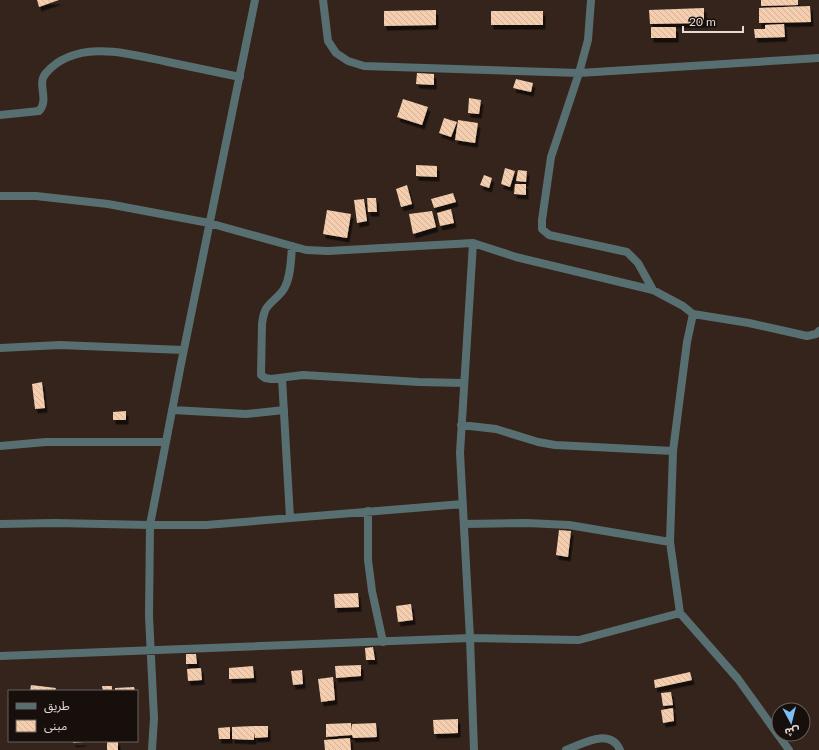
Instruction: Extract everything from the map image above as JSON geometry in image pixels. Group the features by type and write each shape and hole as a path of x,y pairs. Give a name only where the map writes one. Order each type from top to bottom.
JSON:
{"street":[{"path":"152,750 154,718 149,616 150,525 209,223 255,0"},
{"path":"323,0 328,41 336,53 348,61 364,66 579,73 819,58"},
{"path":"592,0 588,40 579,73 551,157 542,229 549,235 627,252 638,263 653,290"},
{"path":"0,115 39,111 43,106 44,100 42,84 43,77 47,72 61,61 74,55 94,51 122,53 240,77"},
{"path":"0,196 36,196 108,204 209,223 306,250 328,251 473,243 516,257 653,290 683,306 693,314 749,323 807,336 816,334 819,331"},
{"path":"473,243 460,453 470,638 474,750"},
{"path":"292,246 289,277 286,286 280,295 267,307 263,315 261,375 271,379 303,375 419,382 464,383"},
{"path":"693,314 672,450 670,542 680,613 738,679 789,750"},
{"path":"0,348 60,345 184,350"},
{"path":"282,378 290,518"},
{"path":"172,410 246,414 284,410"},
{"path":"461,425 496,429 538,442 556,445 672,450"},
{"path":"0,446 46,442 166,442"},
{"path":"0,524 55,523 206,525 463,504"},
{"path":"368,511 368,560 372,591 383,642"},
{"path":"464,524 527,523 569,525 670,542"},
{"path":"0,656 470,638 579,640 680,613"},
{"path":"566,750 594,739 607,738 614,742 620,750"}],"building":[{"path":"37,0 59,0 39,7"},
{"path":"761,0 798,0 798,5 761,6"},
{"path":"810,6 811,22 759,23 759,8"},
{"path":"704,8 704,23 650,24 649,10"},
{"path":"436,10 436,25 384,26 384,11"},
{"path":"491,11 543,11 543,25 491,25"},
{"path":"784,24 785,37 755,38 754,29 765,29 765,25"},
{"path":"651,27 676,27 676,38 651,38"},
{"path":"417,73 434,74 434,85 416,84"},
{"path":"516,79 533,83 531,92 513,88"},
{"path":"469,98 481,100 479,114 468,113"},
{"path":"403,99 428,107 422,125 397,117"},
{"path":"444,118 457,122 451,137 439,133"},
{"path":"458,120 478,123 475,143 455,140"},
{"path":"416,165 437,166 437,177 416,176"},
{"path":"505,168 515,171 510,187 501,184"},
{"path":"518,170 527,171 526,182 516,181"},
{"path":"484,175 492,178 489,188 480,185"},
{"path":"515,184 526,184 526,195 514,194"},
{"path":"407,185 412,204 401,207 396,189"},
{"path":"453,193 456,202 434,208 431,199"},
{"path":"367,198 376,198 377,212 368,212"},
{"path":"364,199 367,221 357,223 354,200"},
{"path":"451,209 454,223 440,226 437,213"},
{"path":"327,210 351,214 347,238 323,234"},
{"path":"432,211 436,227 413,234 409,214"},
{"path":"42,382 45,408 35,409 32,384"},
{"path":"126,411 126,420 113,420 113,412"},
{"path":"559,530 571,531 568,557 556,555"},
{"path":"358,593 359,607 335,608 334,594"},
{"path":"411,604 413,620 398,622 396,606"},
{"path":"373,647 375,660 366,660 365,648"},
{"path":"186,654 196,654 197,664 186,664"},
{"path":"361,665 361,676 336,678 335,666"},
{"path":"253,666 254,678 229,679 229,668"},
{"path":"201,668 202,680 188,681 187,669"},
{"path":"302,670 303,684 293,685 291,671"},
{"path":"690,672 692,680 655,688 654,680"},
{"path":"333,677 335,700 321,702 318,679"},
{"path":"31,685 56,688 55,690 30,690"},
{"path":"102,686 112,686 112,690 103,690"},
{"path":"134,687 135,690 115,690 115,688"},
{"path":"671,692 673,705 663,706 661,693"},
{"path":"673,708 674,721 663,723 661,710"},
{"path":"458,719 458,733 434,734 433,720"},
{"path":"351,723 351,731 352,724 376,723 377,737 353,738 352,735 326,737 326,724"},
{"path":"268,726 268,737 255,738 254,732 254,740 232,739 232,727"},
{"path":"230,727 230,739 219,739 218,728"},
{"path":"350,738 351,750 325,750 324,740"},
{"path":"107,742 118,742 118,750 107,750"}]}
